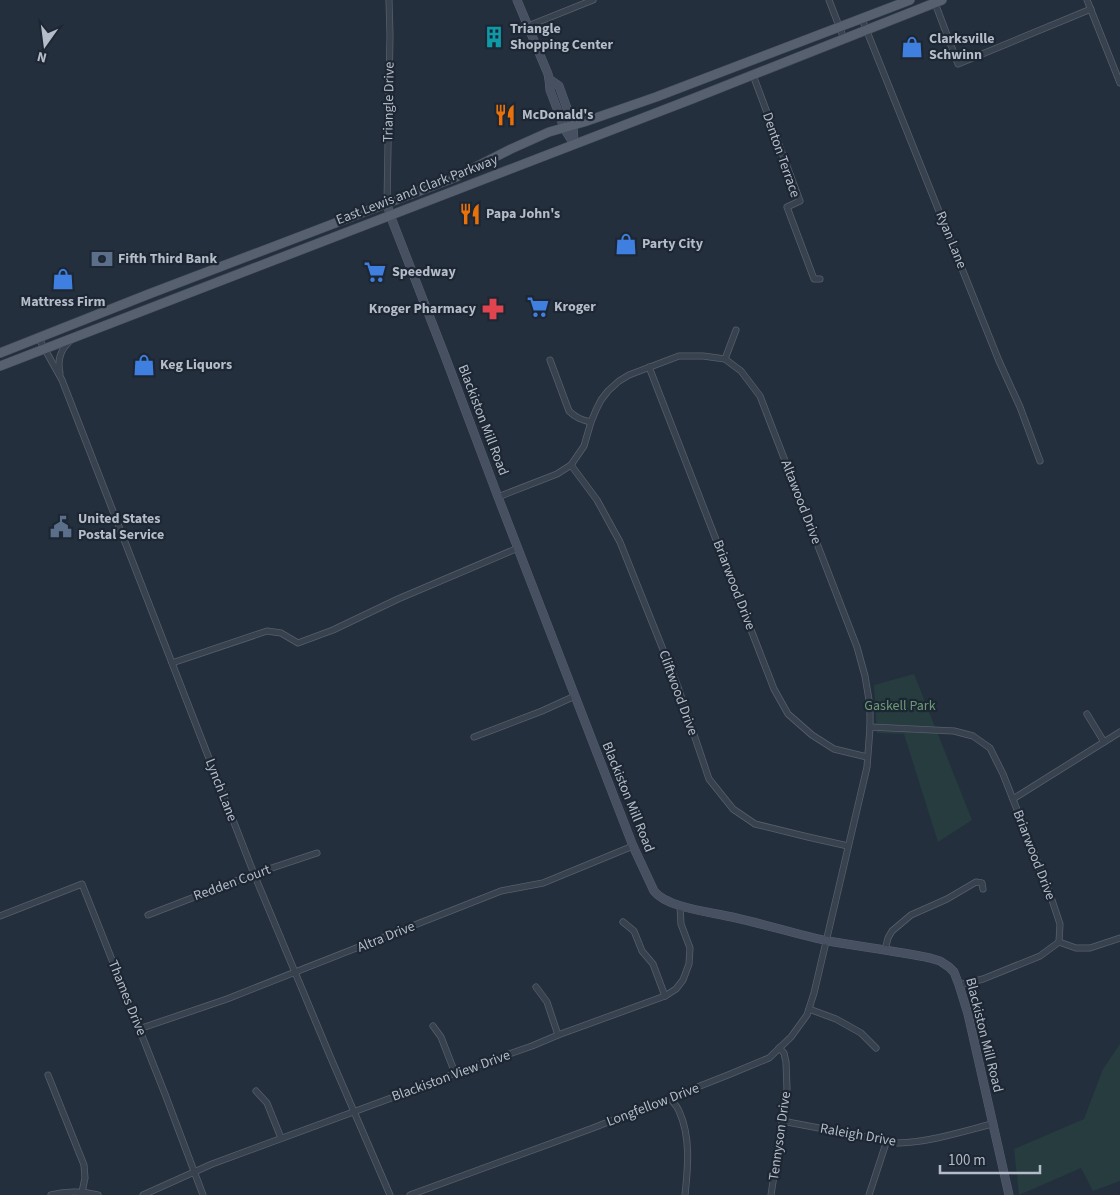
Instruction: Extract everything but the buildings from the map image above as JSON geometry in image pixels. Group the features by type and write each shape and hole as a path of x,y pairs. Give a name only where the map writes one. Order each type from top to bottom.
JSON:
{"main road":[{"path":"516,0 550,79 550,90 564,128 574,144"},
{"name":"East Lewis and Clark Parkway","path":"0,353 456,177 549,132 665,94 910,0"},
{"name":"East Lewis and Clark Parkway","path":"0,366 753,75 938,1"},
{"path":"550,79 559,86 573,125 574,144"},
{"name":"Blackiston Mill Road","path":"387,204 633,846 655,893 665,901 680,906 731,916 827,940 930,958 950,967 959,985 968,1014 1009,1195"}],"street":[{"name":"Triangle Drive","path":"387,204 389,0"},
{"path":"528,26 593,0"},
{"path":"829,0 844,39"},
{"path":"1087,0 1120,83"},
{"path":"938,1 958,64 1090,9"},
{"name":"Ryan Lane","path":"862,19 999,361 1020,407 1040,461"},
{"name":"Denton Terrace","path":"753,75 800,201 787,206 814,279 820,279"},
{"path":"498,497 557,474 571,465 584,446 591,422 601,400 619,382 630,375 679,356 703,356 725,359 736,330"},
{"name":"Lynch Lane","path":"38,337 62,380 254,874 390,1195"},
{"name":"Lynch Lane","path":"62,380 58,363 59,356 67,344 75,337"},
{"name":"Altawood Drive","path":"725,359 741,371 760,396 857,647 865,676 870,706 867,767 827,940"},
{"path":"550,360 570,411 576,417 591,422"},
{"name":"Briarwood Drive","path":"649,368 774,688 788,714 812,735 834,749 867,757"},
{"name":"Cliftwood Drive","path":"571,465 597,500 620,542 678,687 709,779 733,809 755,824 848,846"},
{"path":"172,663 267,631 281,633 298,643 333,630 398,599 518,548"},
{"path":"474,737 575,696"},
{"path":"1087,714 1104,742"},
{"name":"Briarwood Drive","path":"870,727 954,731 973,736 990,748 1013,799 1060,924 1059,942"},
{"path":"1013,799 1120,732"},
{"name":"Altra Drive","path":"139,1029 227,999 501,891 543,883 633,846"},
{"name":"Redden Court","path":"148,915 254,874 317,853"},
{"path":"885,950 892,931 911,915 947,899 976,882 982,883 983,889"},
{"name":"Thames Drive","path":"0,916 82,884 202,1195"},
{"name":"Blackiston View Drive","path":"143,1195 194,1172 281,1138 665,996 676,989 690,964 690,948 681,924 680,906"},
{"path":"623,922 634,931 642,951 652,964 665,996"},
{"path":"959,985 983,979 1040,956 1059,942 1076,948 1090,948 1120,938"},
{"name":"Longfellow Drive","path":"410,1195 593,1128 769,1058 791,1037 807,1015 827,940"},
{"path":"536,987 547,1002 558,1035"},
{"path":"809,1009 836,1019 861,1033 876,1048"},
{"path":"433,1026 441,1037 455,1073"},
{"name":"Tennyson Drive","path":"771,1195 787,1089 786,1062 784,1053 779,1048"},
{"path":"48,1075 84,1165 85,1178 82,1192"},
{"path":"256,1091 267,1103 281,1138"},
{"path":"670,1098 679,1109 686,1131 688,1164 685,1195"},
{"name":"Raleigh Drive","path":"782,1121 898,1143 936,1138 992,1124"},
{"path":"869,1195 887,1140"},
{"path":"50,1195 70,1192 98,1195"}],"green space":[{"name":"Gaskell Park","path":"914,674 972,820 938,842 904,734 877,733 874,685"},
{"path":"1120,1044 1120,1181 1093,1191 1081,1168 1019,1195 1014,1149 1084,1119 1103,1069"}],"place":[{"name":"Triangle Shopping Center","path":"494,37"},
{"name":"Clarksville Schwinn","path":"912,47"},
{"name":"McDonald's","path":"505,115"},
{"name":"Papa John's","path":"470,214"},
{"name":"Party City","path":"626,244"},
{"name":"Fifth Third Bank","path":"102,259"},
{"name":"Speedway","path":"375,272"},
{"name":"Mattress Firm","path":"63,279"},
{"name":"Kroger","path":"538,307"},
{"name":"Kroger Pharmacy","path":"493,309"},
{"name":"Keg Liquors","path":"144,365"},
{"name":"United States Postal Service","path":"61,527"}]}
